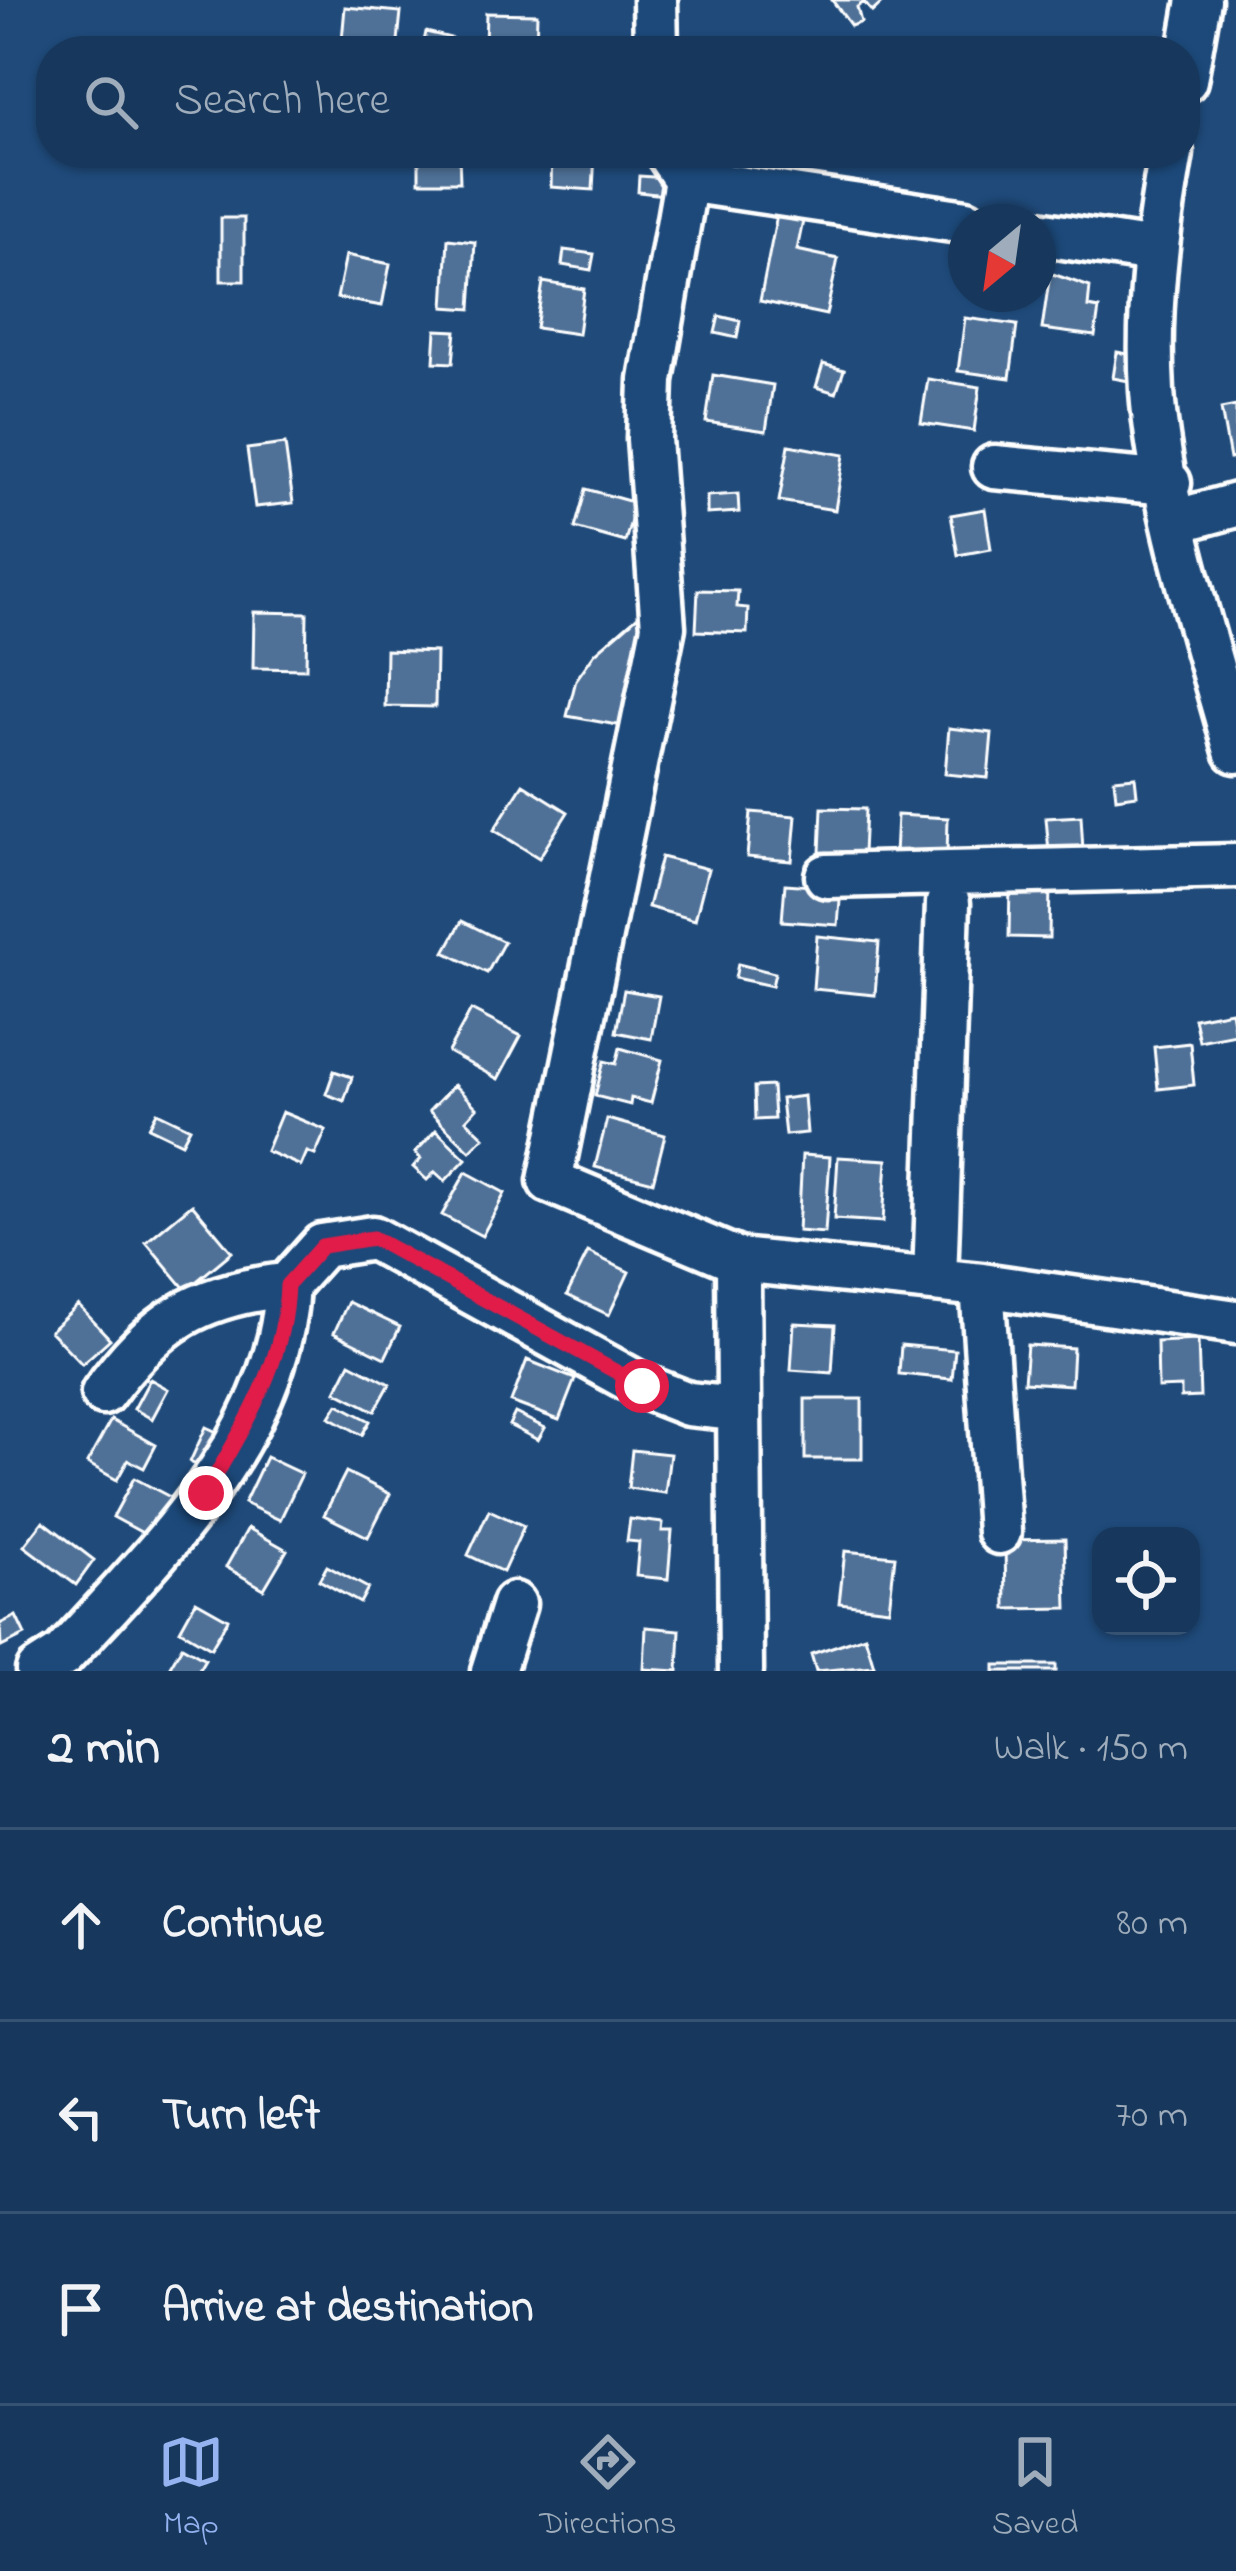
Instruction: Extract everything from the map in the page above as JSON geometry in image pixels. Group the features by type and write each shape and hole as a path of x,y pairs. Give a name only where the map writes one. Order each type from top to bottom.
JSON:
{"street":[{"path":"655,0 656,36"},
{"path":"1193,36 1199,0"},
{"path":"677,168 651,380 649,439 663,627 550,1180 738,1260 935,1280 1236,1322"},
{"path":"687,168 948,219"},
{"path":"1169,168 1153,251 1152,397 1173,502 1236,751"},
{"path":"1056,236 1153,251"},
{"path":"994,467 1173,502 1236,505"},
{"path":"827,876 1236,866"},
{"path":"935,1280 948,903"},
{"path":"66,1666 206,1493 278,1353 285,1334 287,1285 322,1246 373,1238 642,1386 688,1404 736,1409"},
{"path":"738,1260 741,1671"},
{"path":"103,1393 130,1355 200,1302 233,1291 287,1285"},
{"path":"982,1286 999,1532"},
{"path":"493,1671 514,1604"}],"building":[{"path":"832,0 885,0 872,12 864,2 857,7 861,22 851,26"},
{"path":"345,7 401,12 399,36 342,36"},
{"path":"486,13 537,14 536,36 485,36"},
{"path":"419,168 460,168 460,182 419,182"},
{"path":"552,168 594,168 593,190 551,187"},
{"path":"639,176 666,178 665,195 638,192"},
{"path":"778,210 804,216 797,250 838,259 826,315 760,301"},
{"path":"221,218 244,218 244,281 221,281"},
{"path":"448,239 475,242 471,309 444,307"},
{"path":"564,250 594,254 591,270 562,265"},
{"path":"346,255 390,264 382,306 337,298"},
{"path":"1056,275 1090,287 1088,307 1099,309 1095,336 1042,329 1044,312 1056,312"},
{"path":"543,282 584,289 578,334 536,328"},
{"path":"719,316 740,321 737,338 715,333"},
{"path":"965,318 1017,325 1010,378 958,371"},
{"path":"436,330 456,331 453,363 434,362"},
{"path":"1117,352 1133,355 1129,381 1113,378"},
{"path":"823,364 844,370 836,393 816,387"},
{"path":"713,375 773,385 766,431 706,422"},
{"path":"928,379 980,387 974,431 921,423"},
{"path":"1236,406 1236,458 1230,459 1221,409"},
{"path":"285,444 293,503 255,507 247,449"},
{"path":"789,445 844,455 835,510 779,501"},
{"path":"586,489 636,503 625,542 575,528"},
{"path":"738,494 739,512 707,514 707,496"},
{"path":"985,509 991,549 958,555 951,515"},
{"path":"698,590 738,591 737,607 748,608 747,633 696,631"},
{"path":"254,612 307,613 306,669 253,668"},
{"path":"639,615 658,624 634,728 567,716 576,680 595,653"},
{"path":"386,650 436,652 435,707 385,706"},
{"path":"949,728 992,733 988,778 945,774"},
{"path":"1135,777 1137,795 1116,798 1114,779"},
{"path":"523,784 568,812 539,858 494,830"},
{"path":"822,808 865,809 863,854 820,852"},
{"path":"751,812 796,816 792,861 747,857"},
{"path":"897,815 948,818 947,856 895,854"},
{"path":"1081,816 1083,850 1049,852 1046,818"},
{"path":"661,857 708,869 695,920 648,907"},
{"path":"1010,883 1050,884 1049,938 1009,937"},
{"path":"785,884 841,888 838,925 782,921"},
{"path":"462,921 504,942 487,973 445,952"},
{"path":"817,936 879,942 875,995 813,989"},
{"path":"738,964 775,973 772,986 735,978"},
{"path":"624,990 659,996 651,1039 616,1032"},
{"path":"471,1010 521,1036 498,1079 448,1052"},
{"path":"1231,1011 1235,1034 1199,1041 1194,1018"},
{"path":"1190,1043 1194,1085 1158,1089 1154,1047"},
{"path":"620,1048 662,1060 651,1103 631,1098 630,1105 595,1096 604,1061 616,1064"},
{"path":"334,1071 352,1077 344,1101 326,1094"},
{"path":"454,1085 477,1108 466,1120 484,1137 470,1151 429,1111"},
{"path":"772,1086 774,1119 755,1120 754,1087"},
{"path":"804,1096 807,1133 785,1135 781,1099"},
{"path":"157,1112 190,1128 182,1143 149,1127"},
{"path":"282,1112 326,1130 315,1155 307,1152 301,1166 266,1151"},
{"path":"607,1119 665,1135 653,1182 595,1167"},
{"path":"436,1130 466,1159 445,1181 435,1172 427,1180 413,1167 421,1159 415,1153"},
{"path":"802,1155 830,1157 825,1233 798,1231"},
{"path":"838,1157 887,1160 883,1222 834,1219"},
{"path":"466,1172 505,1193 482,1236 442,1215"},
{"path":"192,1204 232,1252 186,1290 146,1242"},
{"path":"588,1252 629,1272 609,1315 567,1295"},
{"path":"348,1302 400,1327 385,1358 334,1333"},
{"path":"78,1305 110,1339 82,1364 50,1331"},
{"path":"794,1323 835,1325 832,1373 791,1370"},
{"path":"1198,1340 1200,1397 1181,1398 1181,1387 1158,1388 1157,1342"},
{"path":"901,1345 955,1350 952,1379 899,1374"},
{"path":"1027,1345 1073,1348 1071,1385 1024,1382"},
{"path":"527,1360 575,1379 559,1420 511,1402"},
{"path":"350,1363 390,1384 375,1411 336,1391"},
{"path":"150,1379 168,1389 152,1419 134,1409"},
{"path":"805,1399 862,1399 862,1459 805,1459"},
{"path":"338,1404 370,1421 362,1435 330,1417"},
{"path":"515,1413 545,1428 538,1440 509,1425"},
{"path":"111,1420 156,1445 144,1468 128,1460 117,1480 87,1463"},
{"path":"206,1427 219,1433 202,1468 190,1462"},
{"path":"632,1450 670,1454 665,1493 628,1488"},
{"path":"266,1457 302,1474 280,1520 244,1503"},
{"path":"346,1472 390,1494 368,1537 324,1515"},
{"path":"134,1478 172,1498 150,1537 113,1517"},
{"path":"489,1510 524,1526 503,1572 468,1555"},
{"path":"630,1519 663,1523 662,1531 672,1531 668,1579 636,1576 639,1542 627,1541"},
{"path":"43,1521 94,1560 76,1585 24,1546"},
{"path":"248,1528 287,1550 264,1589 226,1567"},
{"path":"1065,1539 1067,1608 1006,1609 1005,1540"},
{"path":"845,1551 895,1556 889,1609 839,1603"},
{"path":"327,1566 368,1588 360,1603 319,1580"},
{"path":"196,1601 228,1619 211,1648 180,1630"},
{"path":"16,1616 25,1635 1,1647 0,1624"},
{"path":"646,1627 680,1630 678,1671 644,1669"},
{"path":"865,1636 874,1666 816,1671 811,1654"},
{"path":"182,1646 205,1659 198,1671 169,1668"},
{"path":"995,1665 1056,1665 1056,1671 995,1671"}],"route":[{"path":"206,1493 262,1390 285,1334 287,1285 322,1246 373,1238 642,1386"}]}
